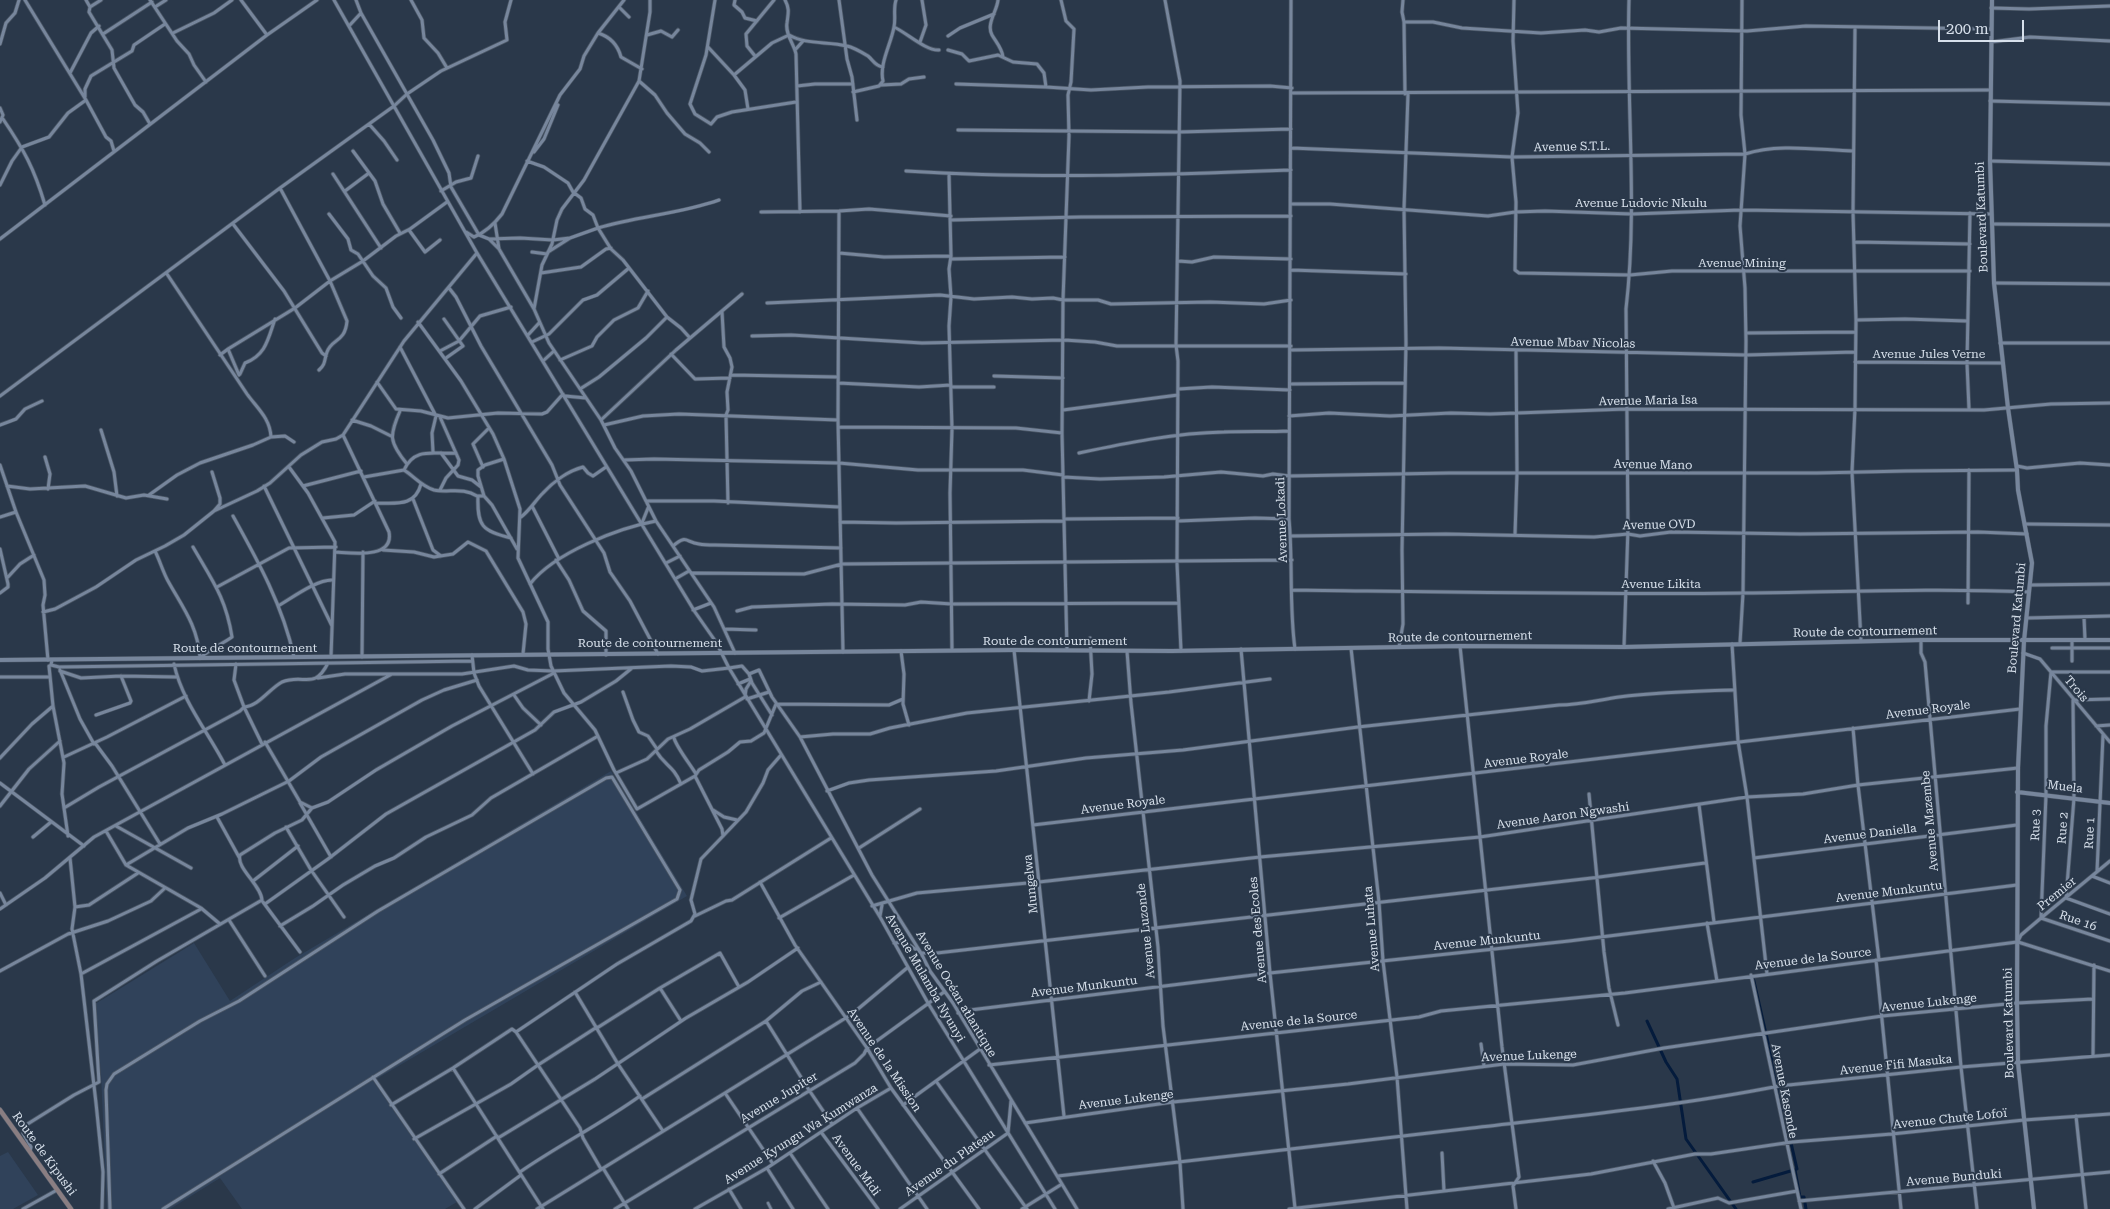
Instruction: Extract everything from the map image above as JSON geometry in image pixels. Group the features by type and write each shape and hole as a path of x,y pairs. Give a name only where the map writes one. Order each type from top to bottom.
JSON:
{"main road":[{"name":"Route de Kipushi","path":"0,1110 71,1209"}],"street":[{"path":"0,44 6,23 15,13 19,0"},
{"path":"26,0 106,137 111,141 114,152"},
{"path":"86,0 90,7"},
{"path":"101,0 90,7 88,12 99,26 112,50 114,68 135,105 143,112 150,124"},
{"path":"155,7 166,0"},
{"path":"173,33 214,12 232,0"},
{"path":"241,0 268,35"},
{"path":"306,0 309,6"},
{"path":"0,238 317,0"},
{"path":"334,0 477,253 606,467 694,610 716,642 729,668"},
{"path":"356,0 449,173 451,185 479,235 489,239 553,240 570,238 617,222 671,213 719,200"},
{"path":"411,0 422,20 424,38 442,58 446,68"},
{"path":"0,396 167,274 280,188 394,106 407,94 446,68 507,40 505,22 511,0"},
{"path":"466,232 474,237 479,235 495,222 510,200 564,87 580,68 584,56 598,33 624,0"},
{"path":"534,309 541,273 560,214 584,180 639,81 647,35 650,0"},
{"path":"715,0 708,46 690,101 692,111 711,124 718,116 748,108 772,107 796,102"},
{"path":"735,0 734,5 742,12 745,18 757,20"},
{"path":"755,56 748,46 746,35 774,0"},
{"path":"839,0 857,120"},
{"path":"880,85 883,81 883,68 894,27 894,6 896,0"},
{"path":"920,42 926,24 922,0"},
{"path":"998,0 997,9 991,23 991,31 1003,57"},
{"path":"1061,0 1066,21 1074,29 1069,88 1063,300 1062,433 1067,650"},
{"path":"1166,0 1169,29 1178,65 1179,87 1178,303 1176,346 1178,389 1177,563 1181,650"},
{"name":"Avenue Lokadi","path":"1291,0 1292,204 1289,519 1294,649"},
{"path":"1399,648 1403,624 1404,383 1406,348 1404,209 1407,94 1402,12 1403,0"},
{"path":"1514,0 1515,92 1518,113 1512,157 1515,212"},
{"path":"1624,647 1628,534 1626,309 1630,275 1632,214 1628,0"},
{"path":"1740,643 1743,593 1746,355 1741,210 1745,154 1740,115 1742,0"},
{"name":"Boulevard Katumbi","path":"1992,0 1990,161 1994,283 2008,408 2017,468 2018,490 2032,563 2024,641 2017,792 2017,1003 2018,1063 2034,1209"},
{"path":"103,34 151,1 173,33 176,41 189,54 206,82"},
{"path":"786,1 789,16 787,23 789,35 795,50 800,212"},
{"path":"1992,8 2029,9 2110,6"},
{"path":"618,7 628,17"},
{"path":"349,26 362,13"},
{"path":"948,36 986,16 994,14"},
{"path":"1404,22 1442,23 1470,29 1541,32 1682,28 1741,31 1806,26 1991,29"},
{"path":"85,99 85,89 91,76 132,51 134,44 165,24"},
{"path":"70,73 91,32 99,26"},
{"path":"894,27 930,49 939,50"},
{"path":"1855,28 1856,91 1853,110 1853,212 1856,320 1852,472 1861,641"},
{"path":"647,35 661,31 672,37 678,30"},
{"path":"598,33 619,46 621,57 642,69"},
{"path":"734,74 772,43 789,35 803,41 831,42 845,46 867,56 875,65 883,68"},
{"path":"1991,42 2030,37 2110,41"},
{"path":"795,50 803,41"},
{"path":"708,46 734,74 745,90 748,108"},
{"path":"948,50 962,54 969,61 996,56 1013,62 1039,65 1044,73 1046,87"},
{"path":"853,92 880,85 901,84 909,79 924,77"},
{"path":"639,81 655,95 667,114 685,134 700,143 709,152"},
{"path":"797,86 852,84"},
{"path":"956,84 1092,90 1270,86 1292,88"},
{"path":"1292,93 1990,90"},
{"path":"0,185 12,161 22,147 50,137 68,113 85,99"},
{"path":"528,161 544,139 551,125 558,107 558,100"},
{"path":"1990,101 2110,104"},
{"path":"0,103 1,120 22,147 36,174 45,205"},
{"path":"369,124 397,160"},
{"path":"544,127 551,125"},
{"path":"958,130 1179,132 1291,129"},
{"name":"Avenue S.T.L.","path":"1291,148 1512,157 1745,154 1774,148 1853,152"},
{"path":"353,151 376,185 383,204 400,233"},
{"path":"441,191 451,185 471,178 478,156"},
{"path":"528,161 563,179 581,198 585,209 593,215 598,228 611,248 667,317 690,338"},
{"path":"1990,161 2110,164"},
{"path":"906,171 949,174 1067,175 1291,170"},
{"path":"345,191 369,173"},
{"path":"333,174 381,248"},
{"path":"949,174 951,218 949,326 951,342 952,429 950,469 952,650"},
{"path":"280,188 330,281 347,321 342,337 328,350 325,364 319,370"},
{"path":"220,354 295,308 330,281 363,261 400,233 409,230 447,202"},
{"name":"Avenue Ludovic Nkulu","path":"1292,204 1330,204 1488,216 1515,212 1632,214 1741,210 1991,214"},
{"path":"761,212 869,209 951,218 1291,216"},
{"path":"839,211 838,420 843,652"},
{"name":"Avenue Mining","path":"1515,212 1515,270 1523,274 1630,275 1672,271 1970,271"},
{"path":"1969,409 1967,320 1970,271 1970,213"},
{"path":"329,214 348,239 351,250 358,254 376,279 386,288 393,307 401,318"},
{"path":"495,222 499,249"},
{"path":"232,224 284,291 326,356"},
{"path":"1992,224 2110,225"},
{"path":"409,230 425,252 440,240"},
{"path":"532,252 548,253 570,238"},
{"path":"489,239 499,249 534,309 539,323 554,351 604,425 656,521 711,603 736,653"},
{"path":"1854,242 1970,244"},
{"path":"541,273 577,269 606,249 611,248"},
{"path":"214,511 243,499 264,486 301,455 317,445 343,435 418,322 477,253"},
{"path":"839,253 884,257 1065,257"},
{"path":"1178,261 1192,262 1214,257 1291,259"},
{"path":"532,342 552,332 583,300 600,293 629,268"},
{"path":"1291,270 1406,274"},
{"path":"167,274 238,379 246,394 262,411 268,423 271,437"},
{"path":"1994,283 2110,284"},
{"path":"448,288 456,297 470,327 552,465 561,487 606,557 610,572 642,622 658,654"},
{"path":"560,360 592,346 597,337 614,320 638,308 648,292"},
{"path":"601,420 671,354 742,294"},
{"path":"767,302 940,295 974,299 1012,297 1098,300 1111,304 1264,304 1291,300"},
{"path":"440,351 460,340 480,316 511,307"},
{"path":"722,312 724,346 730,358 731,376 727,392 728,410 726,414 728,503"},
{"path":"580,390 654,332 667,317"},
{"path":"238,379 246,363 255,360 262,352 276,319"},
{"path":"444,320 460,340 463,347 446,358"},
{"path":"1856,320 1967,320"},
{"path":"418,322 446,358 481,414 504,459 515,488 521,517 517,549 518,558 548,622 548,654 553,672 564,694 595,730 616,773 637,809 696,775 740,742 751,741 764,733 776,704"},
{"path":"528,335 539,323"},
{"path":"1746,333 1855,332"},
{"name":"Avenue Mbav Nicolas","path":"752,336 838,338 922,343 1064,340 1117,346 1406,348 1746,355 1855,352"},
{"path":"2000,343 2110,343"},
{"path":"400,347 456,453 458,464 446,478 440,490"},
{"path":"228,349 240,375"},
{"path":"543,361 554,351"},
{"path":"1515,535 1517,474 1516,351"},
{"path":"671,354 696,378 731,376 838,377"},
{"name":"Avenue Jules Verne","path":"1855,362 2003,363"},
{"path":"994,376 1063,378"},
{"path":"377,382 393,407 400,411 422,411 438,416 455,418 481,414 537,414 547,412 563,395"},
{"path":"838,383 919,387 994,387"},
{"path":"1290,384 1404,383"},
{"path":"1178,389 1212,387 1290,390"},
{"path":"563,395 586,398"},
{"path":"1063,410 1178,395"},
{"path":"0,425 16,419 25,409 42,401"},
{"name":"Avenue Maria Isa","path":"1290,416 1330,413 1405,415 1452,413 1517,414 1626,409 1969,409 2110,403"},
{"path":"400,411 391,436 393,444 407,464"},
{"path":"604,425 628,418 659,414 726,414 838,420"},
{"path":"433,452 432,433 438,416"},
{"path":"352,420 371,426 391,436"},
{"path":"483,467 473,444 489,428"},
{"path":"839,428 1016,428 1062,433"},
{"path":"101,430 114,472 118,496"},
{"path":"1079,453 1130,442 1178,436 1225,432 1290,431"},
{"path":"343,435 389,532 391,540 389,545 383,550"},
{"path":"149,496 177,475 200,464 253,446 271,437 285,436 294,442"},
{"path":"404,470 410,459 422,454 433,452 456,453"},
{"path":"441,453 458,476 472,480 481,487"},
{"path":"45,457 50,474 48,489"},
{"path":"504,459 483,467 478,473 484,496 492,505 517,549"},
{"name":"Avenue Mano","path":"624,460 840,463 918,470 1023,470 1100,479 1220,472 1263,476 1273,474 1289,476 1627,473 1745,474 1968,470 2026,468 2080,463 2110,465"},
{"path":"0,465 16,512 44,580 44,612 50,661 48,666 52,706 64,757 65,770 62,788 68,836"},
{"path":"521,517 542,493 558,480 583,466 593,476 606,467"},
{"path":"289,467 322,518 336,547 333,563 331,657"},
{"path":"364,477 404,470 421,484 440,490 455,490 484,496"},
{"path":"1968,470 1968,603"},
{"path":"44,612 55,609 96,587 136,560 155,552 184,535 214,511 220,504 220,498 212,472"},
{"path":"303,486 361,472"},
{"path":"322,518 354,515 375,502 402,502 413,499 419,491 421,484"},
{"path":"7,486 20,489 48,489 85,486 126,498 149,496 167,499"},
{"path":"264,486 332,626"},
{"path":"478,496 477,512 483,525 492,532 511,538"},
{"path":"413,499 433,550 441,556"},
{"path":"646,501 714,501 840,507"},
{"path":"532,506 557,560 584,611 606,630 606,655"},
{"path":"642,523 649,507"},
{"path":"0,517 16,512"},
{"path":"233,516 260,565 278,606 287,628 294,657"},
{"path":"840,522 1289,519"},
{"path":"530,584 557,560 596,541 642,523 656,521"},
{"path":"2025,524 2110,524"},
{"name":"Avenue OVD","path":"1291,536 1403,534 1594,537 1628,534 1640,536 1671,532 1743,534 1968,532 2027,534"},
{"path":"673,546 681,540 687,539 698,544 715,545 841,548"},
{"path":"336,552 383,550 414,552 430,557 453,554 468,542 486,551 523,612 526,624 523,654"},
{"path":"193,547 218,587 229,617 232,637 220,646 208,650 200,658"},
{"path":"218,587 289,548 336,547"},
{"path":"0,550 8,577 8,586 0,592"},
{"path":"155,552 168,581 193,624 199,641 200,658"},
{"path":"362,656 363,552"},
{"path":"8,577 20,564 34,555"},
{"path":"666,563 680,556"},
{"path":"675,579 690,572 804,574 842,564 1066,564 1292,560"},
{"path":"278,606 294,595 327,580 333,580"},
{"path":"2031,585 2110,584"},
{"name":"Avenue Likita","path":"1292,590 1470,594 1968,590 2030,592"},
{"path":"737,611 752,606 905,605 921,602 952,604 1066,604 1178,602"},
{"path":"694,610 711,603"},
{"path":"2027,618 2110,616"},
{"path":"2084,618 2085,640"},
{"path":"724,629 756,630"},
{"path":"1089,701 1092,674 1090,638"},
{"name":"Route de contournement","path":"0,660 50,661 952,650 1127,651 1460,646 1624,647 1921,640 2110,640"},
{"name":"Avenue Mazembe","path":"1921,640 1921,653 1925,662 1961,1067 1977,1209"},
{"path":"2072,640 2072,661"},
{"path":"1732,643 1738,741 1747,797 1767,974"},
{"path":"1460,646 1504,1064 1519,1177 1513,1186 1516,1209"},
{"name":"Avenue Luhata","path":"1351,648 1383,961 1397,1077 1400,1137 1407,1209"},
{"path":"2052,648 2110,648"},
{"name":"Avenue des Ecoles","path":"1241,649 1256,799 1270,974 1295,1209"},
{"name":"Mungelwa","path":"1014,650 1018,707 1028,767 1064,1116"},
{"path":"901,651 904,674 903,699 909,725"},
{"name":"Avenue Luzonde","path":"1127,651 1166,1045 1180,1163 1183,1209"},
{"name":"Trois","path":"2024,653 2040,659 2110,742"},
{"path":"472,655 474,673 477,680 491,707 533,774"},
{"path":"50,661 59,669 81,678 121,676 177,677"},
{"path":"59,669 174,664 472,661"},
{"path":"318,678 328,663"},
{"path":"174,664 177,677 186,696 226,765"},
{"path":"236,664 234,680 244,707 264,743 289,781 306,816 331,857"},
{"path":"64,808 244,707 252,706 267,692 283,682 292,680 309,681 345,674 474,673 514,666 528,670 553,672 605,668 687,666 702,671 742,666 749,674 772,715"},
{"path":"30,1151 31,1147 23,1133 26,1125 99,1082 95,1001 157,961 220,924 263,902 331,857 386,814 540,725 554,712 573,706 616,681 632,668"},
{"name":"Avenue Mulamba Nyunyi","path":"729,668 880,917 928,1003 1055,1209"},
{"path":"59,669 77,714 160,844"},
{"path":"749,674 759,670 776,704 800,737 832,734 870,734 967,713 1089,701 1270,679"},
{"path":"238,857 242,852 306,816 312,808 328,802 376,770 452,726 514,695 553,672"},
{"path":"2051,672 2110,672"},
{"name":"Rue 3","path":"2041,918 2046,795 2046,726 2051,672"},
{"path":"0,909 94,838 139,811 392,674"},
{"path":"96,715 130,703 131,701 121,676"},
{"path":"0,677 50,677"},
{"path":"126,865 188,828 289,781 321,757 422,700 456,686 477,680"},
{"path":"738,684 751,680"},
{"path":"616,773 646,759 663,742 674,738 720,711 740,702 751,680"},
{"path":"827,791 869,780 947,776 1358,727 1559,705 1580,705 1619,697 1734,690"},
{"path":"623,692 639,732 648,736 662,760 673,768 681,784"},
{"path":"747,699 769,692"},
{"path":"514,695 523,708 540,725"},
{"path":"64,757 186,696"},
{"path":"776,704 889,705 903,699"},
{"path":"2073,700 2110,699"},
{"name":"Rue 2","path":"2066,898 2074,798 2073,700"},
{"path":"0,758 52,706"},
{"name":"Avenue Royale","path":"1033,825 2020,709"},
{"path":"2096,726 2110,725"},
{"path":"1853,728 1878,960 1892,1134 1901,1209"},
{"name":"Rue 1","path":"2097,872 2103,735"},
{"path":"280,926 375,866 394,858 426,837 472,815 492,798 598,736"},
{"name":"Avenue Océan atlantique","path":"800,737 827,791 888,901 922,953 930,971 958,1013 1077,1209"},
{"path":"674,738 696,775 722,828 723,837"},
{"path":"0,806 39,759 60,741"},
{"path":"694,917 691,900 701,859 746,812 763,783 768,770 781,755"},
{"name":"Avenue Aaron Ngwashi","path":"882,905 888,901 918,893 1039,882 1260,857 1480,837 1747,797 1803,794 1858,785 2018,768"},
{"path":"110,1209 106,1090 107,1084 114,1074 200,1021 239,1002 378,911 606,778 612,777 680,890 679,897 465,1020 163,1209"},
{"path":"0,783 68,836 84,846"},
{"name":"Muela","path":"2017,792 2110,803"},
{"path":"1589,794 1602,937 1610,994 1618,1025"},
{"path":"300,802 312,808"},
{"path":"1699,804 1714,922"},
{"path":"712,809 724,817 738,820"},
{"path":"859,848 920,809"},
{"path":"216,816 239,862 253,881 263,902 300,952"},
{"path":"33,837 51,822"},
{"name":"Avenue Daniella","path":"1754,858 2017,825"},
{"path":"115,826 192,868"},
{"path":"286,827 311,870 330,894 344,917"},
{"path":"106,832 126,865 201,908 220,924"},
{"path":"516,1032 617,964 676,930 694,917 726,901 732,900 831,838"},
{"path":"253,881 298,846"},
{"path":"70,858 75,907 72,933 85,1004 103,1172 102,1209"},
{"name":"Premier","path":"2018,942 2021,935 2110,861"},
{"path":"894,944 900,942 908,943 922,953 1046,941 1705,863"},
{"path":"75,907 89,905 138,873"},
{"path":"779,918 854,876"},
{"path":"2091,876 2110,883"},
{"name":"Avenue de la Mission","path":"760,882 798,948 867,1048 891,1088 954,1172 979,1209"},
{"name":"Avenue Munkuntu","path":"958,1013 1270,974 1602,937 2017,885"},
{"path":"0,971 72,933 108,921 151,901 165,888"},
{"path":"0,893 6,905"},
{"path":"2066,898 2110,914"},
{"path":"872,906 882,905 880,917"},
{"path":"81,974 201,908"},
{"name":"Rue 16","path":"2041,918 2110,942"},
{"path":"229,920 265,976"},
{"path":"1707,923 1717,981"},
{"path":"908,943 909,933"},
{"path":"2018,942 2110,971"},
{"name":"Avenue de la Source","path":"989,1065 1419,1017 1441,1011 1610,994 2018,942"},
{"path":"439,1174 618,1064 798,948"},
{"path":"414,1139 510,1084 538,1064 720,953 739,987"},
{"path":"2093,1056 2094,965"},
{"path":"537,1209 542,1208 846,1018 907,968"},
{"name":"Avenue Kasonde","path":"1751,976 1789,1142 1801,1209"},
{"path":"475,1209 545,1154 641,1098 766,1020 802,991 821,982"},
{"path":"660,988 682,1021"},
{"path":"575,992 618,1064 663,1131"},
{"name":"Avenue Jupiter","path":"615,1209 854,1063 864,1054 867,1048 944,992"},
{"name":"Avenue Lukenge","path":"1025,1123 1173,1102 1282,1091 1484,1066 1504,1064 1573,1065 1657,1049 1882,1016 2017,1003 2093,999"},
{"path":"85,1004 94,1004"},
{"path":"766,1020 832,1124"},
{"path":"391,1105 453,1068 510,1029 516,1032 538,1064 583,1133 583,1138 628,1209"},
{"path":"1481,1044 1484,1066"},
{"path":"903,1105 980,1049"},
{"name":"Avenue Fifi Masuka","path":"1058,1176 1511,1125 1685,1103 1769,1089 1776,1086 1961,1067 2110,1055"},
{"path":"453,1068 542,1208"},
{"path":"372,1078 464,1209"},
{"path":"936,1081 986,1149 1025,1208 1062,1184"},
{"name":"Avenue Kyungu Wa Kumwanza","path":"695,1209 767,1168 832,1124 891,1088"},
{"path":"725,1092 773,1164"},
{"name":"Avenue du Plateau","path":"900,1209 1008,1132 1011,1100"},
{"path":"857,1108 927,1209"},
{"name":"Avenue Chute Lofoï","path":"1289,1209 1591,1174 1653,1161 1789,1142 2110,1114"},
{"path":"2076,1116 2086,1209"},
{"name":"Avenue Midi","path":"821,1132 878,1209"},
{"path":"790,1153 828,1209"},
{"path":"1442,1153 1444,1191"},
{"path":"1653,1161 1665,1183 1674,1208"},
{"path":"767,1168 793,1209"},
{"name":"Avenue Bunduki","path":"1800,1201 2110,1172"},
{"path":"729,1189 741,1209"},
{"path":"24,1209 57,1190"},
{"path":"1668,1209 1718,1198 1731,1202 1797,1191"},
{"path":"768,1203 771,1209"}],"shaded area":[{"path":"611,771 687,896 373,1081 457,1202 445,1209 242,1209 220,1178 170,1209 107,1209 101,1074 95,1004 194,943 230,1001 295,958"},
{"path":"8,1152 38,1195 13,1209 0,1209 0,1156"}],"waterway":[{"path":"1753,977 1797,1169 1795,1170 1800,1197 1804,1197 1806,1209"},
{"path":"1647,1021 1666,1062 1677,1079 1686,1139 1736,1209"},
{"path":"1753,1182 1794,1170"}]}
